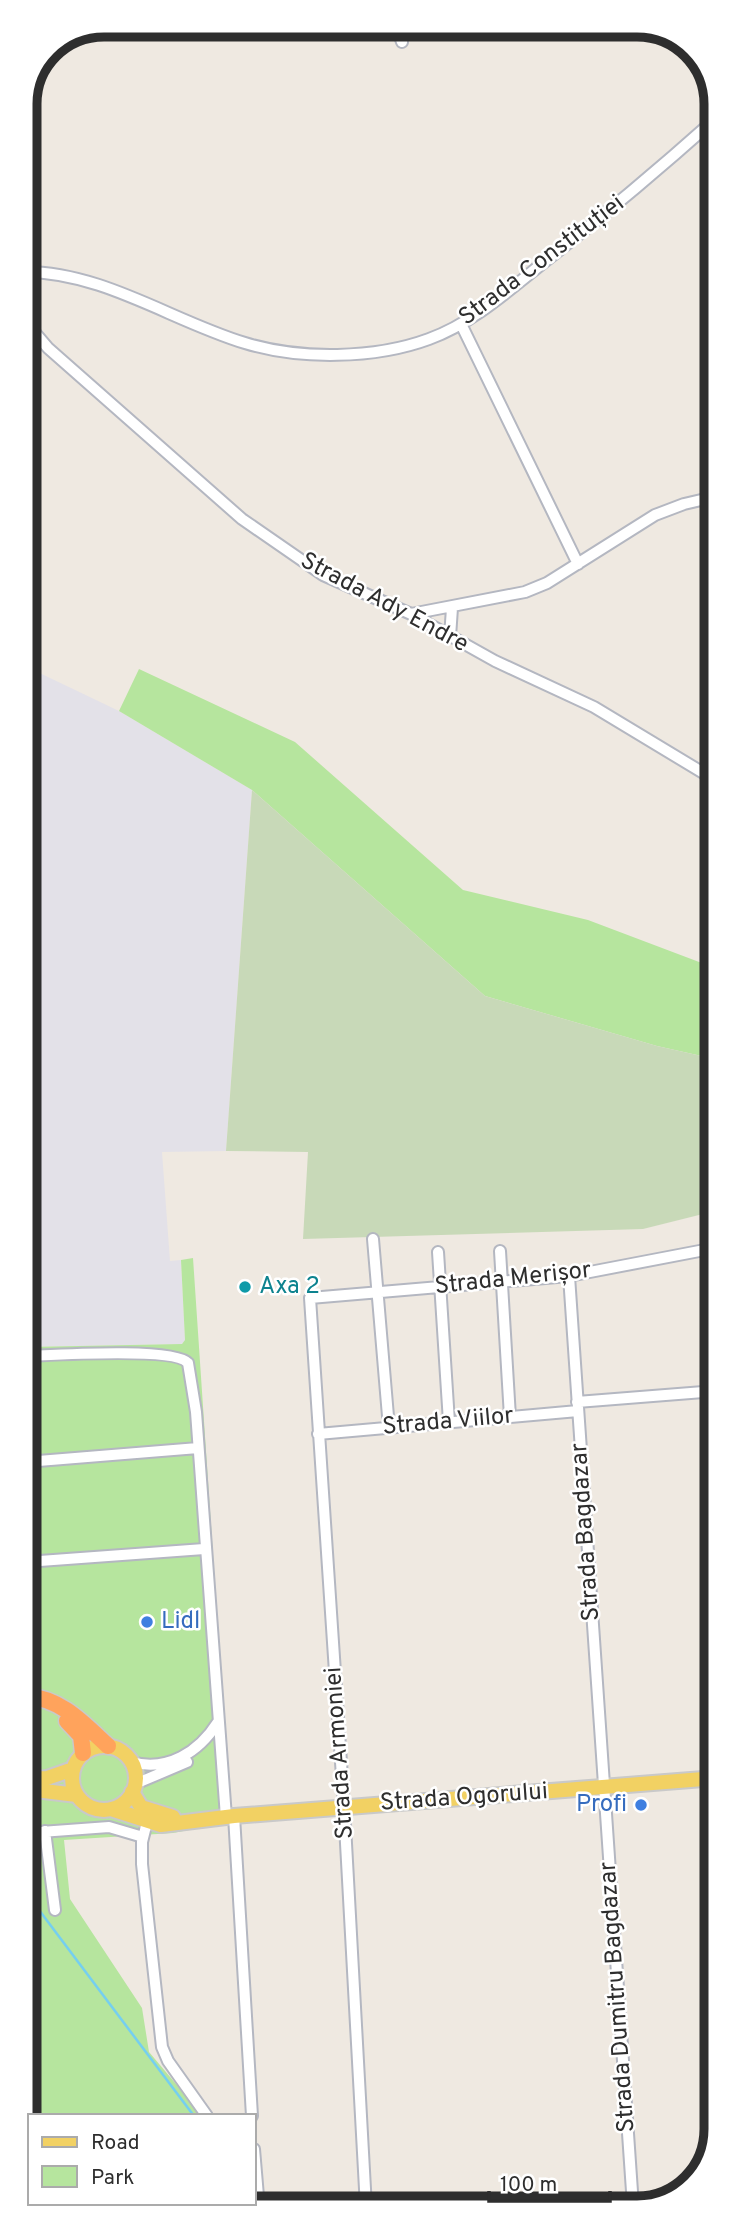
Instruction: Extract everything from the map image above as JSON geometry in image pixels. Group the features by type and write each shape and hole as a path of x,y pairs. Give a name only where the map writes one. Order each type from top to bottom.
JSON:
{"highway":[{"path":"37,1698 68,1710 108,1746"},
{"path":"37,1706 51,1711 74,1727 83,1741 83,1753"}],"main road":[{"path":"37,1790 77,1795 95,1809 111,1809 121,1805 134,1788 131,1762 119,1750 108,1746 95,1747 83,1753 73,1769 72,1782 77,1795"},
{"path":"37,1778 73,1769"},
{"name":"Strada Ogorului","path":"111,1809 145,1829 169,1824 344,1807 704,1779"},
{"name":"Strada Ogorului","path":"134,1788 141,1807 161,1816 227,1819"}],"street":[{"path":"400,37 402,42"},
{"name":"Strada Constituției","path":"37,273 76,276 222,335 273,350 318,353 388,349 431,339 461,324 509,291 634,191 704,129"},
{"path":"461,324 578,564"},
{"name":"Strada Ady Endre","path":"37,335 48,348 242,519 323,575 411,614 530,679 594,707 704,773"},
{"path":"411,614 525,592 547,583 655,515 684,503 704,500"},
{"path":"450,637 452,608"},
{"path":"373,1239 388,1428"},
{"name":"Strada Merișor","path":"310,1298 569,1276 704,1250"},
{"path":"500,1251 510,1417"},
{"path":"438,1252 449,1422"},
{"name":"Strada Bagdazar","path":"569,1276 603,1787"},
{"name":"Strada Armoniei","path":"310,1298 344,1807 365,2196"},
{"path":"37,1356 153,1353 181,1356 188,1363 193,1379 204,1549 252,2114"},
{"name":"Strada Viilor","path":"318,1434 510,1417 704,1392"},
{"path":"37,1461 198,1448"},
{"path":"37,1561 204,1549"},
{"path":"131,1762 147,1765 176,1760 189,1754 208,1737 218,1722"},
{"path":"134,1788 192,1760 205,1746 208,1737"},
{"name":"Strada Dumitru Bagdazar","path":"603,1787 631,2196"},
{"path":"37,1832 109,1827 145,1829 142,1864 162,2047 168,2061 206,2114"},
{"path":"45,1832 55,1910"},
{"path":"256,2173 258,2196"}],"shaded area":[{"path":"37,672 119,711 252,790 226,1151 162,1152 170,1261 181,1260 185,1340 182,1344 37,1347"}],"green space":[{"path":"139,669 295,742 463,890 588,920 704,964 704,1057 657,1046 485,996 252,790 119,711"},
{"path":"252,790 485,996 657,1046 704,1057 704,1214 643,1229 303,1239 308,1152 226,1151"},
{"path":"193,1258 231,1822 173,1833 64,1840 70,1899 142,2008 149,2052 201,2114 37,2114 37,1347 182,1344 185,1340 181,1260"}],"waterway":[{"path":"37,1907 192,2114"}],"place":[{"name":"Axa 2","path":"245,1287"},
{"name":"Lidl","path":"147,1622"},
{"name":"Profi","path":"641,1805"}]}
